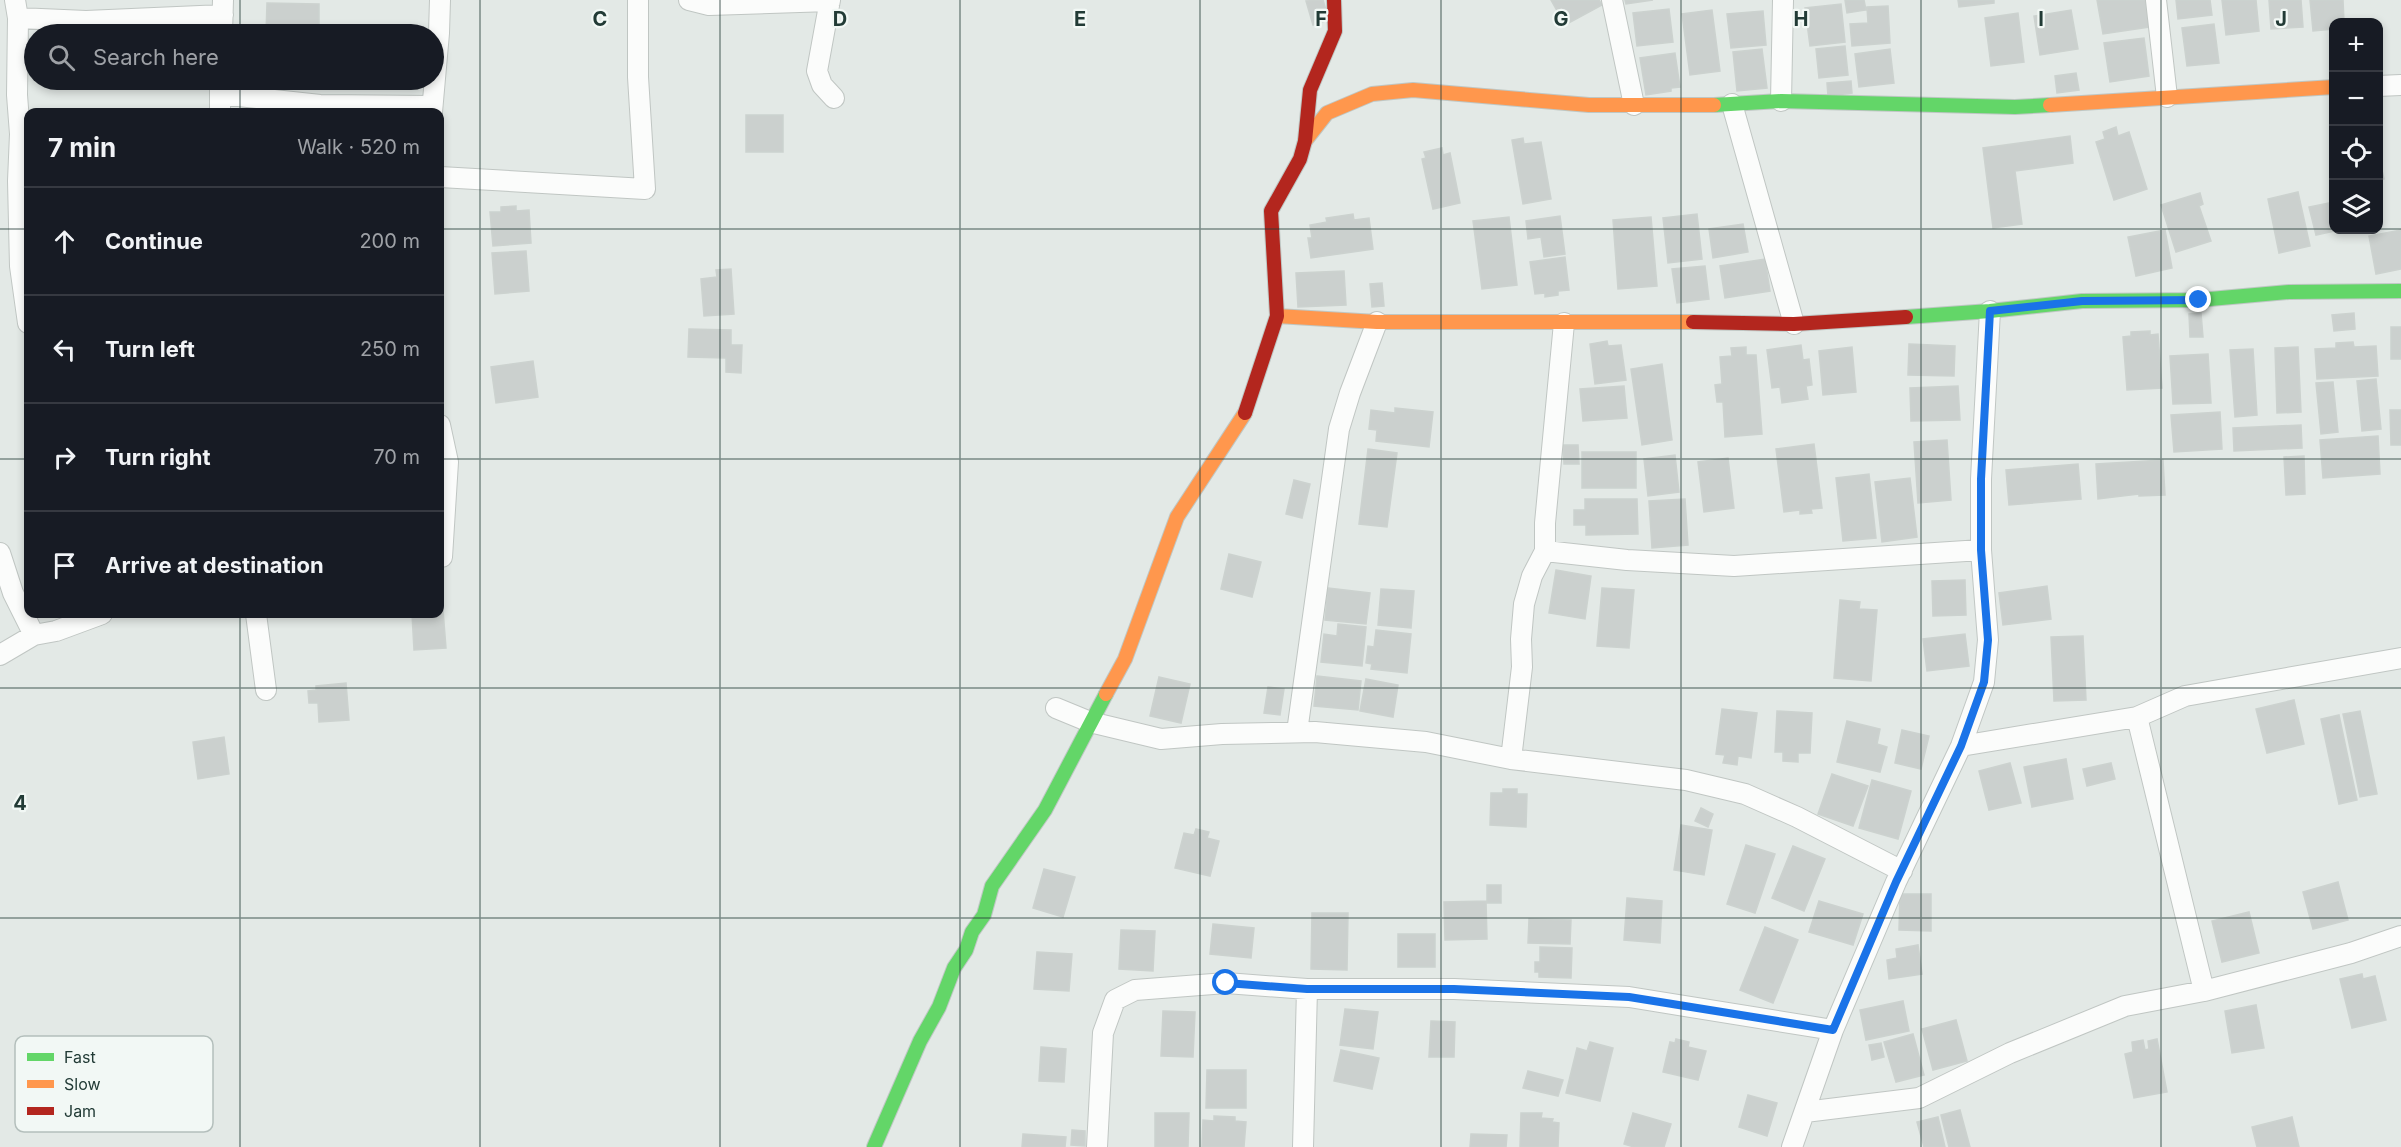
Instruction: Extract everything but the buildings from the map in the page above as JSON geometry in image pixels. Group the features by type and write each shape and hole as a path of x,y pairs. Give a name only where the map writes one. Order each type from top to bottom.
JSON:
{"street":[{"path":"440,0 440,24"},
{"path":"444,177 645,189 638,77 638,0"},
{"path":"689,0 709,5 830,1 817,71 822,85 834,98"},
{"path":"874,1147 920,1041 939,1007 954,968 966,950 972,932 984,915 992,886 1045,810 1125,659 1177,517 1245,413 1277,316 1271,211 1300,159 1305,141 1310,90 1335,31 1334,0"},
{"path":"1612,0 1634,105"},
{"path":"1781,101 1783,0"},
{"path":"2156,0 2167,97"},
{"path":"24,294 20,266 18,181 20,134 16,9 86,21 222,17"},
{"path":"2383,86 2401,85"},
{"path":"1305,141 1328,112 1372,94 1413,90 1522,97 1589,105 1732,104 1781,101 2015,107 2329,87"},
{"path":"432,108 434,90"},
{"path":"220,95 260,97 320,105 404,108"},
{"path":"1732,104 1794,324"},
{"path":"1277,316 1377,322 1611,321 1794,324 1990,311 2082,301 2199,300 2289,292 2401,291"},
{"path":"1792,1147 1833,1030 1902,871 1961,746 1984,682 1988,640 1981,550 1981,479 1990,311"},
{"path":"1297,732 1339,429 1377,322"},
{"path":"1511,759 1522,667 1521,639 1524,604 1532,576 1545,551 1545,523 1564,323"},
{"path":"444,444 448,462 444,525"},
{"path":"1545,551 1627,560 1734,566 1981,550"},
{"path":"0,553 24,614"},
{"path":"26,618 34,635"},
{"path":"0,655 34,635 56,631 86,618"},
{"path":"257,618 266,690"},
{"path":"1961,746 2137,717 2185,696 2401,658"},
{"path":"1056,708 1090,722 1161,739 1222,734 1297,732 1426,741 1511,759 1686,780 1745,794 1797,817 1902,871"},
{"path":"2137,717 2204,991"},
{"path":"1805,1112 1919,1098 2010,1053 2125,1006 2204,991 2351,953 2401,936"},
{"path":"1097,1147 1103,1033 1114,1000 1134,990 1226,983 1307,989 1454,989 1629,997 1833,1030"},
{"path":"1303,1147 1307,989"}],"traffic: fast":[{"path":"1714,105 1781,101 2015,107 2050,105"},
{"path":"1906,317 2082,301 2199,300 2289,292 2401,291"},
{"path":"874,1147 920,1041 939,1007 954,968 966,950 972,932 984,915 992,886 1045,810 1106,694"}],"traffic: slow":[{"path":"2050,105 2329,87"},
{"path":"1305,141 1327,113 1372,94 1413,90 1589,105 1714,105"},
{"path":"1277,316 1377,322 1693,322"},
{"path":"1106,694 1125,659 1177,517 1245,413"}],"traffic: jam":[{"path":"1245,413 1277,316 1271,211 1300,159 1305,141 1310,90 1335,31 1334,0"},
{"path":"1693,322 1794,324 1906,317"}],"route":[{"path":"1226,983 1307,989 1454,989 1629,997 1691,1006 1765,1021 1833,1030 1896,882 1961,746 1984,682 1988,640 1981,550 1981,479 1990,311 2082,301 2199,300"}]}
